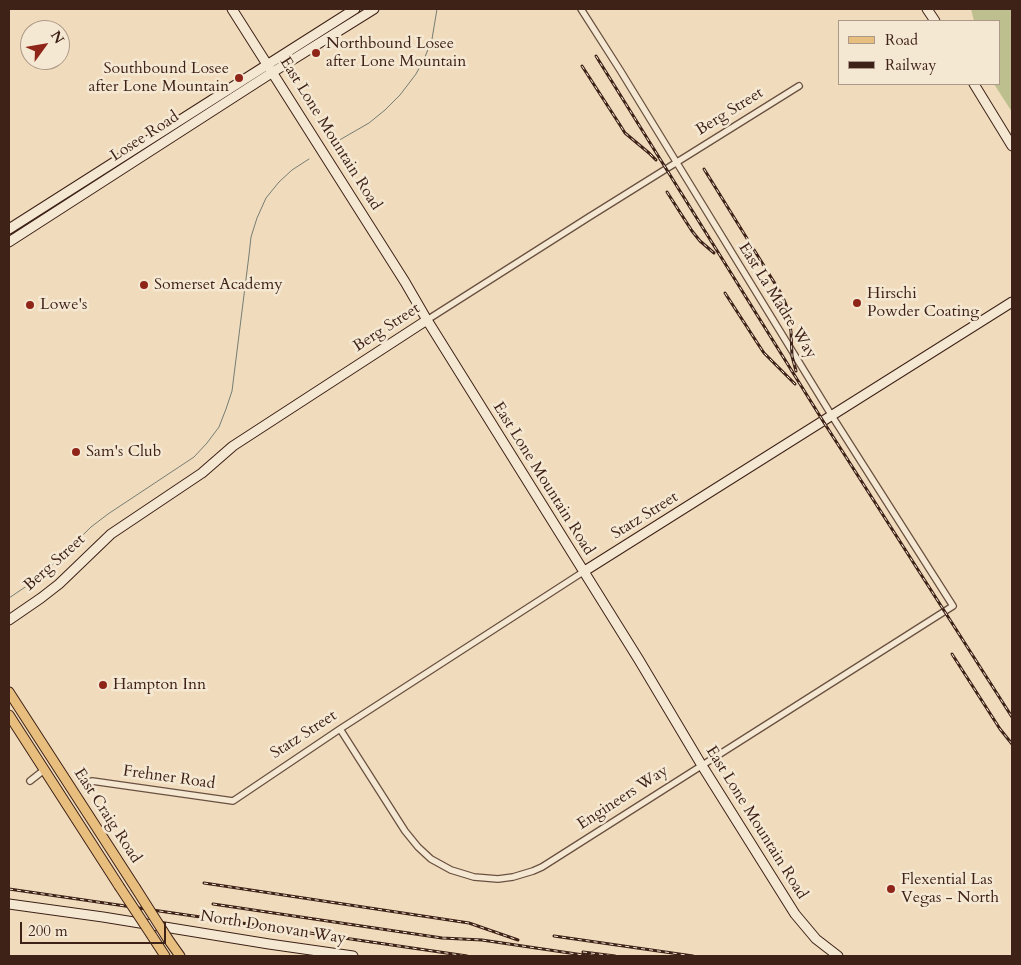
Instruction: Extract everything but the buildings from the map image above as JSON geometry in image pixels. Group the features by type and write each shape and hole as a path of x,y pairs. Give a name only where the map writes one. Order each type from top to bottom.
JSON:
{"main road":[{"name":"East Craig Road","path":"9,692 180,956"},
{"name":"East Craig Road","path":"9,715 165,956"}],"street":[{"name":"East Lone Mountain Road","path":"232,9 405,282 426,320 801,923 816,939 838,956"},
{"name":"Losee Road","path":"9,242 153,150 355,9"},
{"name":"Losee Road","path":"9,229 186,117 374,9"},
{"name":"East La Madre Way","path":"581,9 832,416 953,606"},
{"path":"927,9 934,20"},
{"path":"975,85 1012,146"},
{"name":"Berg Street","path":"9,620 59,584 111,534 202,473 233,446 426,320 799,86"},
{"path":"153,150 161,139 179,127 186,117"},
{"path":"122,170 129,160 147,148 150,140"},
{"name":"Statz Street","path":"245,791 583,572 1012,302"},
{"name":"Engineers Way","path":"340,729 405,831 431,859 448,869 474,877 498,879 512,877 542,867 953,606"},
{"path":"30,781 44,770"},
{"name":"Frehner Road","path":"87,783 92,781 233,801 245,791"},
{"name":"North Donovan Way","path":"9,904 354,956"}],"green space":[{"path":"971,9 1012,9 1012,112 995,85 1001,85 1001,20 974,20"}],"waterway":[{"path":"336,142 369,123 385,110 400,95 416,74 432,39 437,9"},
{"path":"9,598 40,577 91,527 108,514 194,457 219,427 232,391 251,237 257,218 266,198 279,182 292,170 309,159"}],"railway":[{"path":"596,56 823,421 1012,717"},
{"path":"582,66 625,133 656,160"},
{"path":"704,169 782,295 789,317 792,356 796,371"},
{"path":"667,192 692,231 714,253"},
{"path":"725,293 764,353 795,384"},
{"path":"952,654 1000,729 1012,744"},
{"path":"204,883 469,923 518,940"},
{"path":"9,889 467,956"},
{"path":"213,904 442,938 482,940 590,956"},
{"path":"554,936 693,956"},
{"path":"583,952 615,956"}],"place":[{"name":"Northbound Losee after Lone Mountain","path":"316,53"},
{"name":"Southbound Losee after Lone Mountain","path":"239,78"},
{"name":"Somerset Academy","path":"144,285"},
{"name":"Hirschi Powder Coating","path":"857,303"},
{"name":"Lowe's","path":"30,305"},
{"name":"Sam's Club","path":"76,452"},
{"name":"Hampton Inn","path":"103,685"},
{"name":"Flexential Las Vegas - North","path":"891,889"}]}
